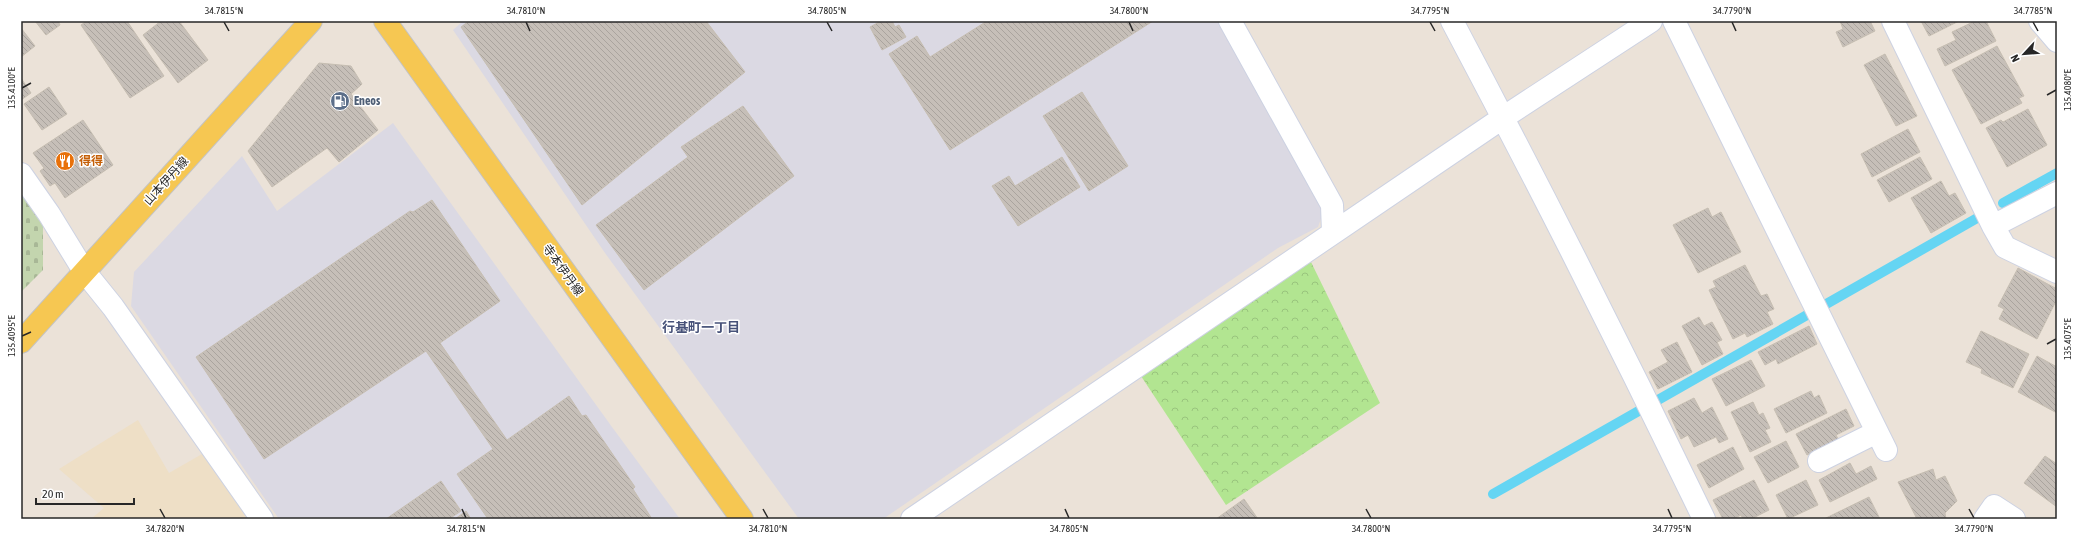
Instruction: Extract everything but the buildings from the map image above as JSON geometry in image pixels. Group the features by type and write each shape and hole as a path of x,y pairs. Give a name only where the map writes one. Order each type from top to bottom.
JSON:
{"main road":[{"name":"山本伊丹線","path":"21,342 311,21"},
{"name":"寺本伊丹線","path":"384,21 742,519"}],"street":[{"path":"1230,21 1332,205 1333,232"},
{"path":"1452,21 1503,117 1650,406 1704,519"},
{"path":"912,519 1503,117 1651,21"},
{"path":"1674,21 1881,441 1819,461"},
{"path":"1893,21 1993,226 2005,247 2057,272"},
{"path":"2040,21 2057,41"},
{"path":"21,174 49,214 84,271 113,307 262,519"},
{"path":"1993,226 2057,193"},
{"path":"1985,519 1994,506 2014,519"}],"shaded area":[{"path":"463,21 1218,21 1324,210 1318,227 1278,248 883,519 799,519 605,253 453,30"},
{"path":"393,123 680,519 279,519 131,306 134,272 242,156 277,211"},
{"path":"138,420 169,473 202,454 249,519 91,519 104,508 59,469"}],"green space":[{"path":"21,193 43,224 43,270 21,292"},
{"path":"1311,262 1380,403 1226,505 1139,373"}],"waterway":[{"path":"2003,203 2057,173"},
{"path":"1493,494 1979,217"}],"place":[{"name":"Eneos","path":"340,101"},
{"name":"得得","path":"65,161"}],"district":[{"name":"行基町一丁目","path":"701,327"}]}
